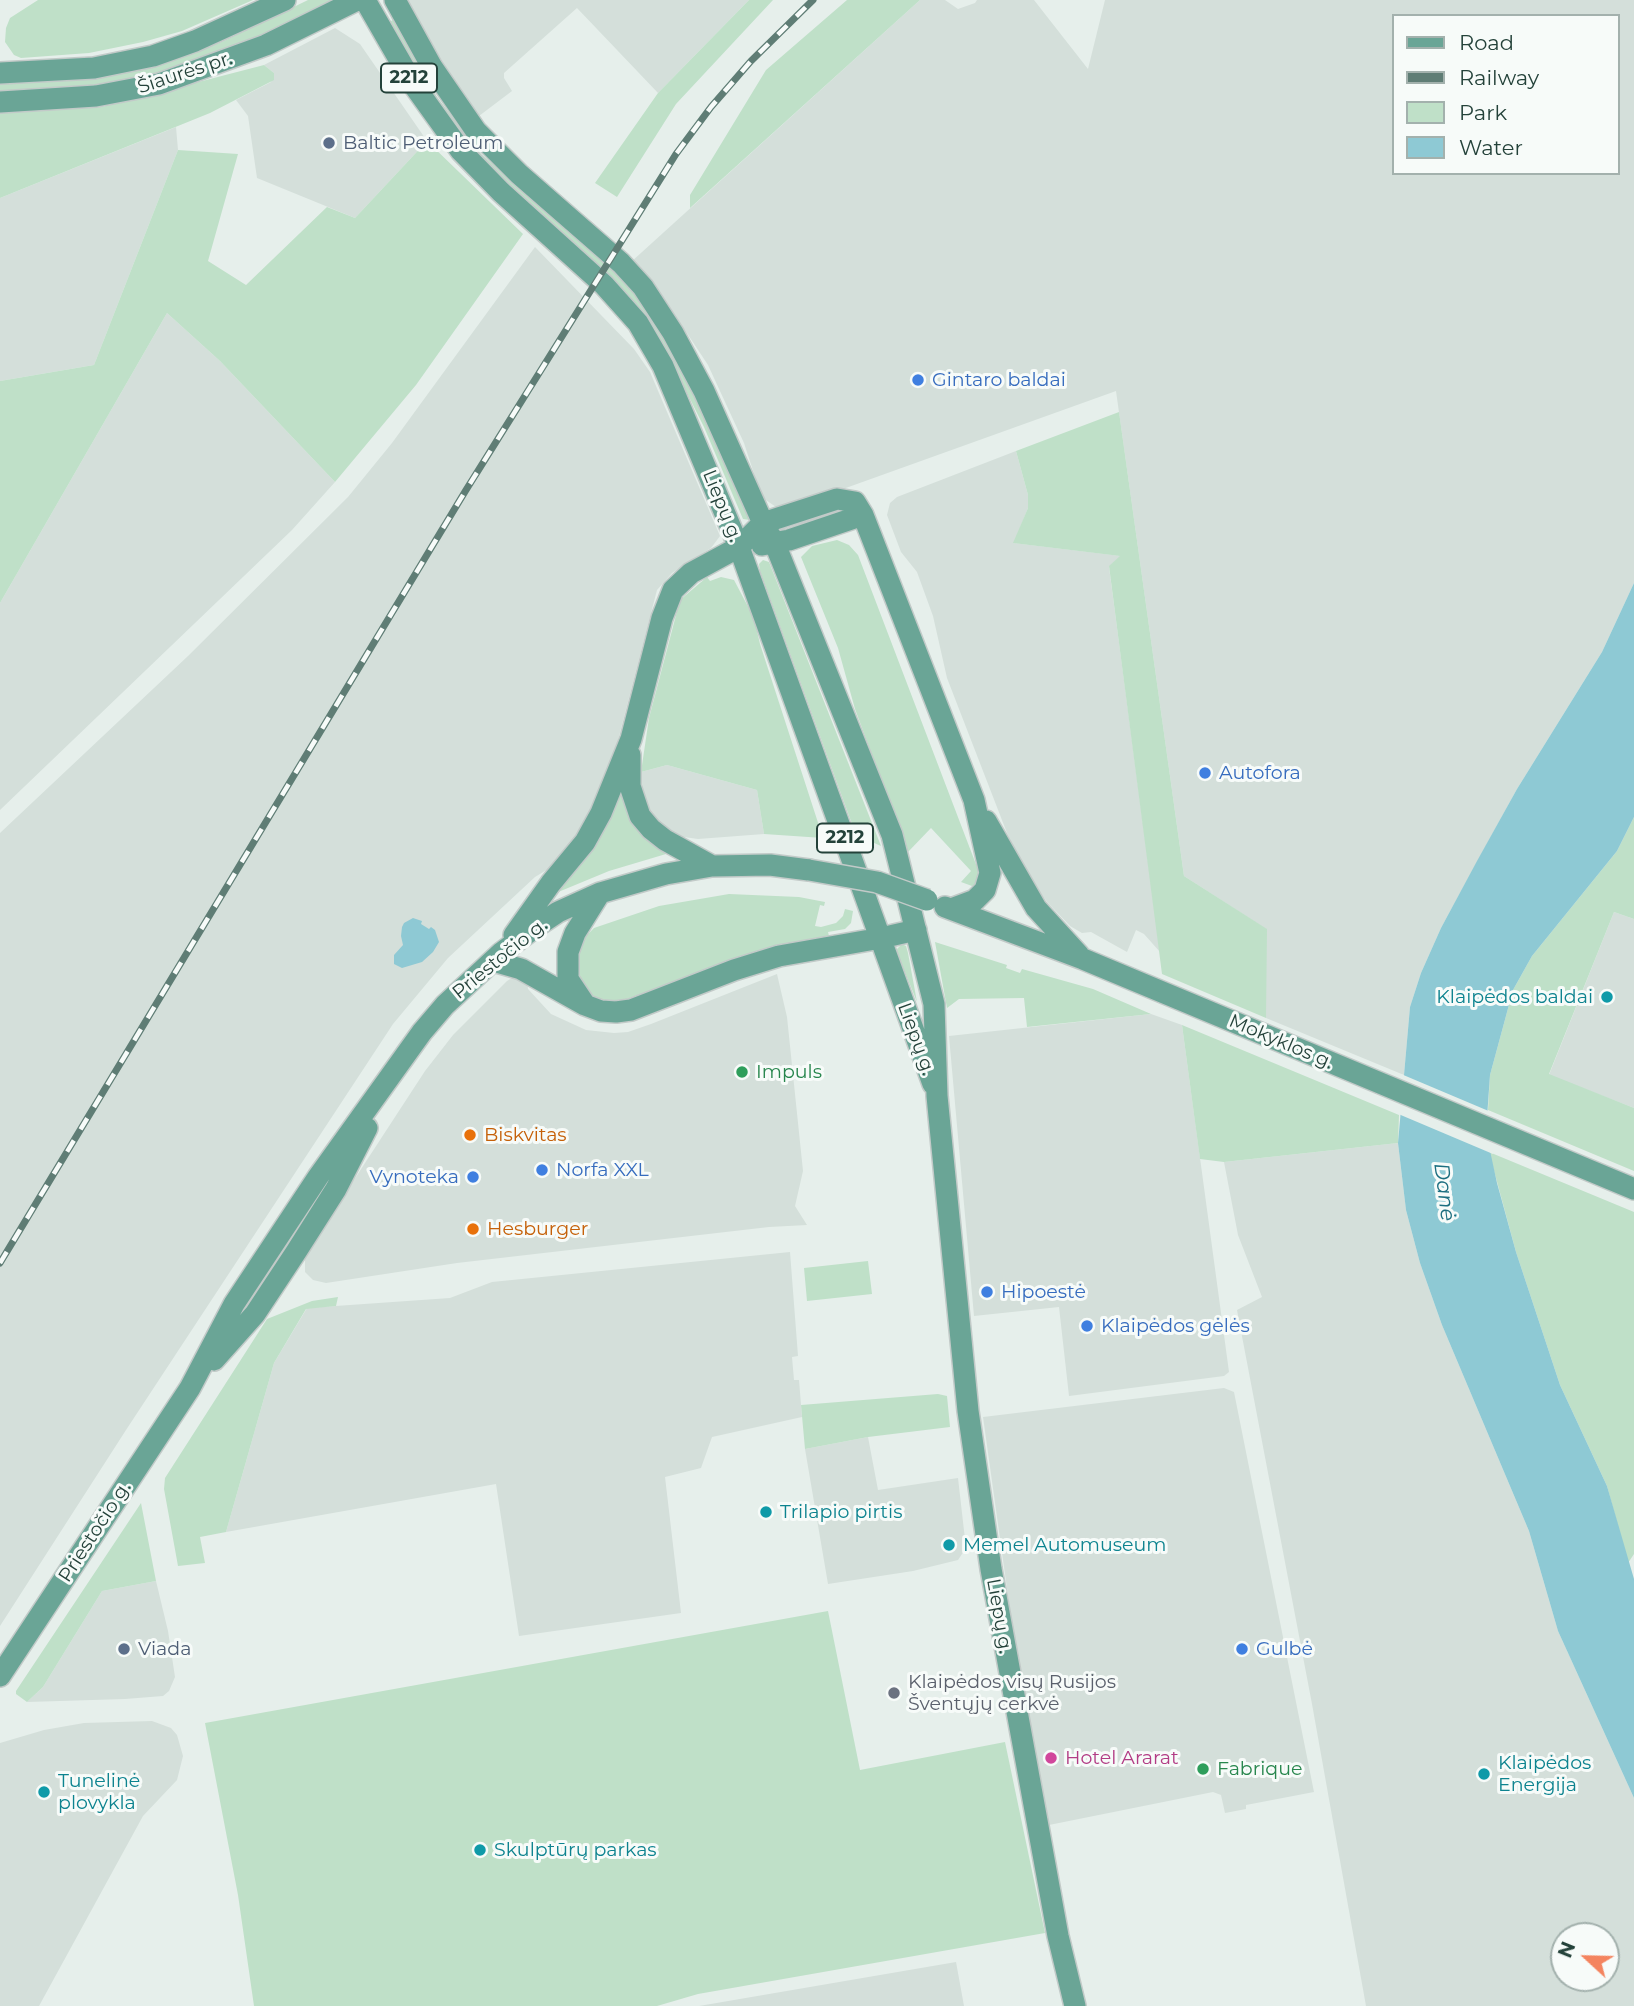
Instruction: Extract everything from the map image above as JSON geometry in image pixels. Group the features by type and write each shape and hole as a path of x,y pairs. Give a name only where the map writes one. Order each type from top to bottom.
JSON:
{"main road":[{"name":"Šiaurės pr.","path":"0,73 94,68 153,56 195,41 285,0"},
{"name":"Šiaurės pr.","path":"0,102 96,96 159,84 266,45 357,0"},
{"name":"Liepų g.","path":"365,0 415,87 461,151 501,192 604,285 638,323 663,366 739,547 937,1096"},
{"name":"Liepų g.","path":"395,0 432,66 477,131 496,153 621,263 643,287 673,333 704,391 775,544 892,835 934,1004 938,1052 937,1096 964,1383 990,1569 1058,1936 1075,2006"},
{"path":"916,930 881,939 779,956 734,970 631,1010 609,1012 585,1005 497,957 584,842 605,805 631,739 662,618 673,590 691,573 739,547 763,523 837,499 855,502 863,514 974,800 1036,908 1083,959"},
{"path":"739,547 775,544 863,514"},
{"path":"631,739 630,786 640,816 650,829 665,841 712,866"},
{"path":"951,909 975,900 985,890 990,873 974,800"},
{"name":"Priestočio g.","path":"0,1676 190,1388 234,1304 318,1177 422,1032 445,1005 497,957 558,912 600,893 666,874 712,866 760,865 809,870 877,882 927,900"},
{"path":"585,1005 568,979 568,952 575,933 600,893"},
{"name":"Mokyklos g.","path":"927,900 1083,959 1634,1189"},
{"name":"Priestočio g.","path":"190,1388 255,1314 271,1290 336,1189 392,1077"},
{"path":"253,1276 271,1290"}],"shaded area":[{"path":"406,0 749,0 658,93 577,8 504,73 512,91 479,116 463,96"},
{"path":"920,0 945,0 958,9 977,0 1034,0 1088,69 1105,0 1634,0 1634,583 1602,652 1517,789 1441,928 1421,973 1410,1007 1404,1075 1266,1018 1266,929 1184,876 1116,391 804,503 776,507 763,498 744,443 708,365 663,297 631,262"},
{"path":"335,28 360,44 427,141 355,218 257,178 248,116 236,100 271,82 274,73 264,65"},
{"path":"176,127 178,150 94,365 0,381 0,198"},
{"path":"535,247 634,349 650,372 720,536 711,548 672,573 657,590 610,771 584,831 555,865 535,877 448,958 393,1024 0,1626 0,833 188,656 348,497 392,443"},
{"path":"167,313 220,361 335,482 292,530 0,810 0,603"},
{"path":"1016,451 1028,495 1028,508 1014,543 1121,556 1109,567 1160,952 1144,934 1136,930 1127,952 1091,932 1082,933 1070,926 1047,902 1027,874 1007,833 947,678 933,616 917,572 901,552 887,515 890,503 897,497"},
{"path":"667,765 757,790 764,834 698,839 677,836 666,829 650,815 643,794 641,772"},
{"name":"Klaipėdos baldai","path":"1614,912 1634,919 1634,1108 1549,1075"},
{"path":"777,974 787,1017 803,1171 795,1206 807,1225 769,1227 457,1263 326,1283 313,1280 305,1272 305,1255 425,1071 453,1035 507,981 515,976 527,979 528,989 551,1014 586,1030 614,1033 628,1032 651,1024"},
{"path":"1151,1014 1182,1025 1229,1372 1224,1376 1069,1396 1059,1307 974,1316 949,1036"},
{"path":"1398,1143 1406,1210 1420,1263 1442,1325 1529,1531 1558,1631 1634,1798 1634,2006 1366,2006 1237,1310 1262,1297 1238,1235 1224,1162"},
{"path":"790,1252 798,1356 792,1357 794,1380 799,1380 802,1417 712,1437 701,1468 665,1477 681,1613 519,1636 496,1484 226,1532 274,1363 307,1308 450,1298 492,1282"},
{"path":"1224,1388 1234,1392 1314,1792 1246,1805 1246,1809 1225,1813 1221,1795 1213,1792 1049,1825 1010,1610 983,1417"},
{"path":"868,1437 878,1490 958,1478 966,1548 958,1560 913,1571 828,1584 805,1449"},
{"path":"156,1581 175,1677 169,1691 163,1696 125,1699 27,1702 43,1687 102,1591"},
{"path":"152,1721 171,1728 177,1735 183,1756 177,1780 143,1816 39,2006 0,2006 0,1743 44,1730 84,1723"},
{"path":"956,1962 964,2006 699,2006"}],"green space":[{"path":"38,0 253,0 182,31 143,42 89,53 21,58 14,55 5,42 6,28 10,18"},
{"path":"308,0 333,0 233,49 144,79 84,89 0,93 0,83 68,80 124,73 195,53"},
{"path":"749,0 773,0 676,104 617,197 595,183 658,93"},
{"path":"847,0 920,0 690,208 690,195 766,70"},
{"path":"393,20 437,97 481,154 585,241 631,287 679,360 751,516 750,520 743,519 704,427 658,335 640,312 505,184 479,155 437,104 413,67 389,22"},
{"path":"264,65 274,73 274,80 210,113 0,198 0,112 102,107"},
{"path":"427,141 523,234 416,385 335,482 220,361 167,313 0,603 0,381 94,365 178,150 238,154 208,261 246,285 327,207 355,218"},
{"path":"1119,412 1184,876 1267,929 1266,1018 1162,974 1109,566 1120,556 1013,543 1028,508 1028,495 1016,451"},
{"path":"837,540 849,545 858,555 980,871 979,883 972,886 961,882 971,871 931,828 908,852 855,709 838,648 801,557 812,546"},
{"path":"763,560 769,562 881,846 856,835 760,571 759,564"},
{"path":"707,577 710,581 721,577 734,580 754,618 823,838 764,834 757,790 667,765 641,772 649,718 680,600"},
{"path":"620,792 623,794 628,814 666,854 609,871 551,895"},
{"path":"1634,817 1634,919 1614,912 1549,1074 1634,1108 1634,1171 1488,1110 1490,1075 1513,990 1532,956 1617,851"},
{"path":"729,894 799,897 825,902 824,906 820,905 815,926 836,923 843,916 845,909 853,911 851,923 845,929 828,932 829,936 759,951 624,1000 604,1001 595,997 585,990 575,973 578,952 584,938 594,928 659,906"},
{"path":"935,942 1007,965 1006,968 1020,973 1022,969 1093,989 1151,1014 1027,1027 1024,998 959,999 947,1008"},
{"path":"902,944 906,946 908,953 917,1002 896,950"},
{"path":"1182,1025 1399,1115 1398,1143 1224,1162 1200,1159"},
{"path":"1489,1152 1634,1212 1634,1554 1628,1563 1607,1486 1560,1385 1516,1252"},
{"path":"868,1261 872,1294 807,1301 804,1268"},
{"path":"338,1297 336,1306 306,1309 274,1363 226,1532 200,1537 205,1563 178,1566 164,1489 165,1478 267,1319 312,1301"},
{"path":"938,1394 947,1396 950,1427 868,1437 805,1449 801,1405"},
{"path":"141,1503 156,1581 102,1591 43,1687 27,1702 16,1694 16,1691"},
{"path":"828,1611 860,1770 1005,1742 1045,1933 698,1994 657,2006 254,2006 238,1895 205,1723"}],"water":[{"name":"Danė","path":"1634,583 1634,817 1617,851 1532,956 1513,990 1490,1075 1486,1132 1516,1252 1560,1385 1607,1486 1634,1579 1634,1798 1558,1631 1529,1531 1442,1325 1420,1263 1406,1210 1398,1143 1410,1007 1421,973 1441,928 1517,789 1602,652"},
{"path":"413,918 435,930 439,942 422,962 402,968 394,964 394,955 403,945 401,936 404,923"}],"pier":[{"path":"1401,1074 1491,1112 1493,1154 1396,1113"}],"railway":[{"path":"0,1263 466,490 676,154 711,107 751,61 813,0"}],"place":[{"name":"Baltic Petroleum","path":"329,143"},
{"name":"Gintaro baldai","path":"918,380"},
{"name":"Autofora","path":"1205,773"},
{"name":"Klaipėdos baldai","path":"1607,997"},
{"name":"Impuls","path":"742,1072"},
{"name":"Biskvitas","path":"470,1135"},
{"name":"Norfa XXL","path":"542,1170"},
{"name":"Vynoteka","path":"473,1177"},
{"name":"Hesburger","path":"473,1229"},
{"name":"Hipoestė","path":"987,1292"},
{"name":"Klaipėdos gėlės","path":"1087,1326"},
{"name":"Trilapio pirtis","path":"766,1512"},
{"name":"Memel Automuseum","path":"949,1545"},
{"name":"Viada","path":"124,1649"},
{"name":"Gulbė","path":"1242,1649"},
{"name":"Klaipėdos visų Rusijos Šventųjų cerkvė","path":"894,1693"},
{"name":"Hotel Ararat","path":"1051,1758"},
{"name":"Fabrique","path":"1203,1769"},
{"name":"Klaipėdos Energija","path":"1484,1774"},
{"name":"Tunelinė plovykla","path":"44,1792"},
{"name":"Skulptūrų parkas","path":"480,1850"}]}
